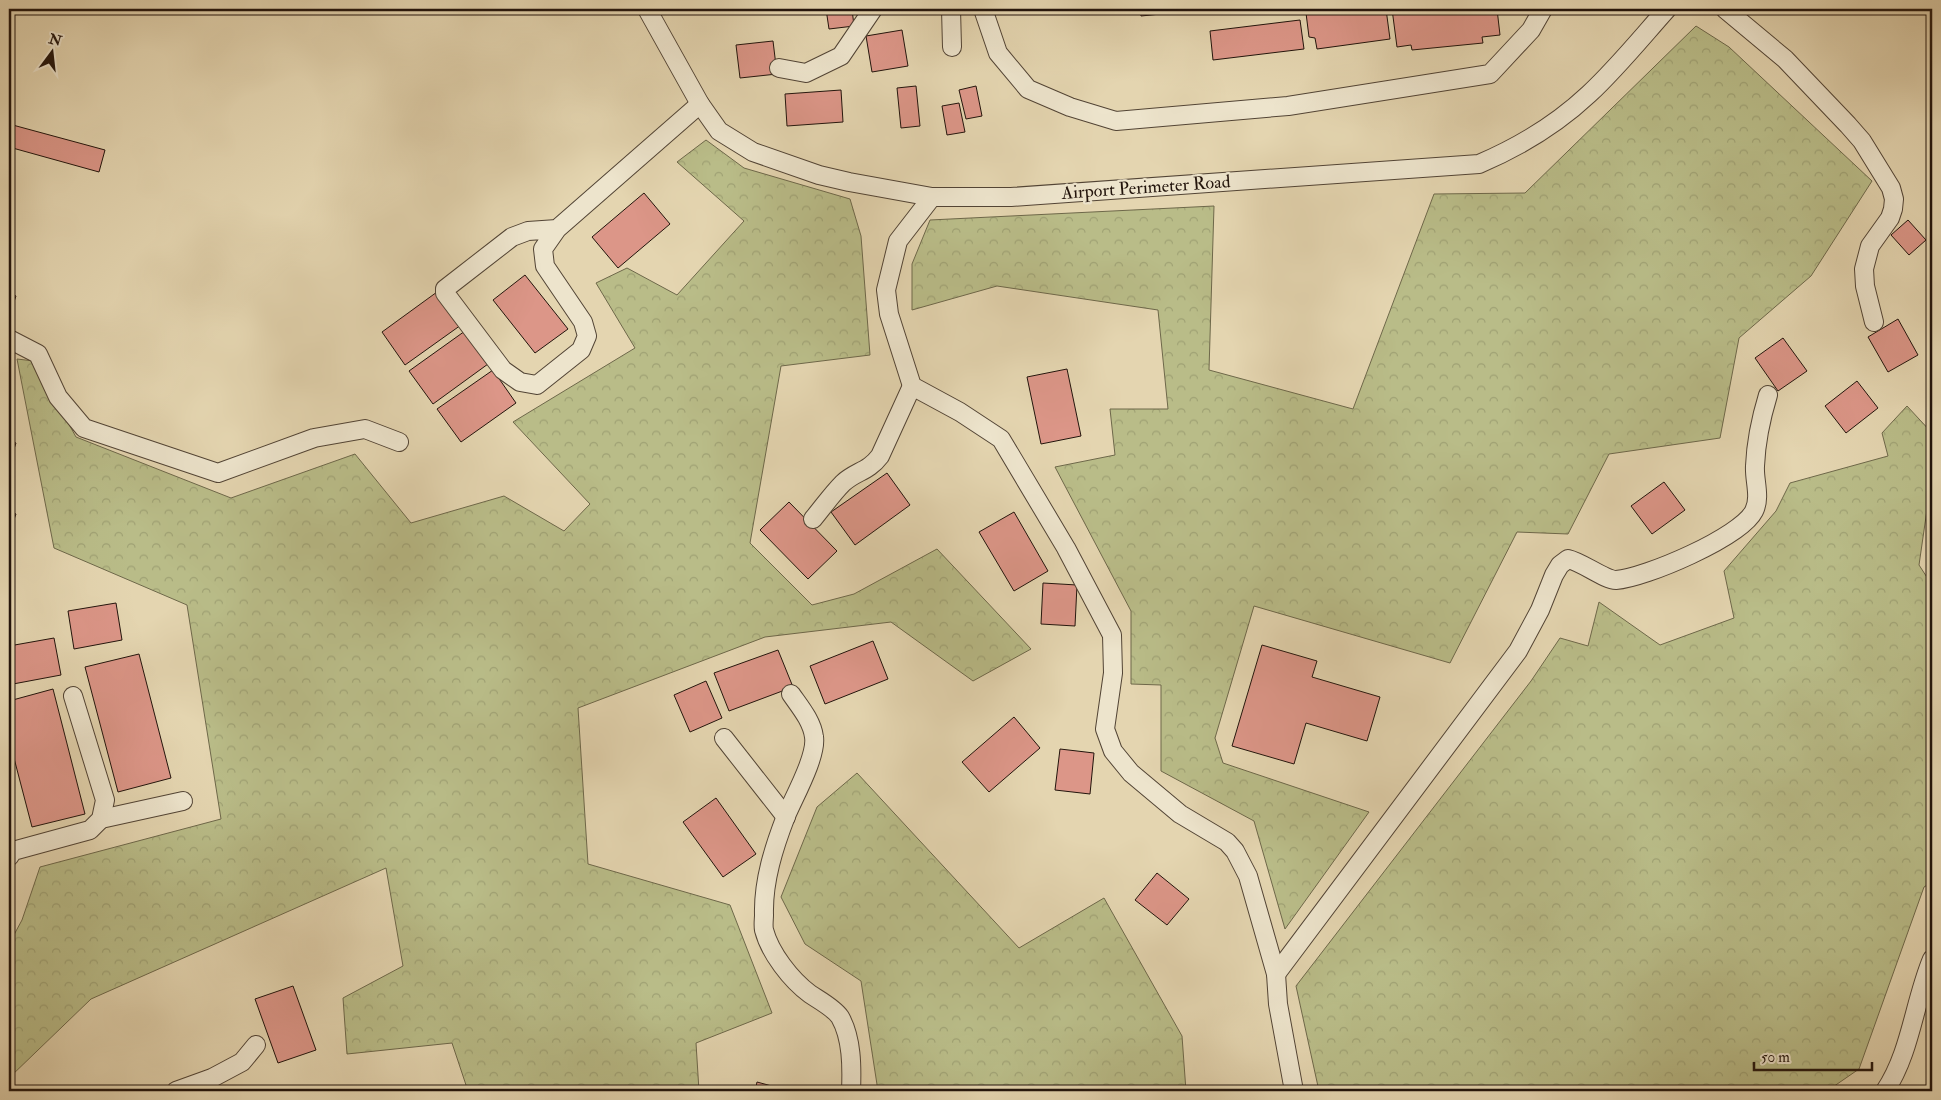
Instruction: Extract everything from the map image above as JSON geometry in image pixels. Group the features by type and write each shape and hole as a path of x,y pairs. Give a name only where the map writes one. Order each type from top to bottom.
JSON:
{"street":[{"name":"Airport Perimeter Road","path":"647,9 700,104 719,131 753,152 819,175 932,196 1011,196 1479,164 1524,142 1552,124 1589,94 1668,9"},
{"path":"779,68 806,73 841,56 873,9"},
{"path":"951,9 952,47"},
{"path":"983,9 998,53 1028,89 1070,107 1116,121 1288,106 1490,74 1531,30 1543,9"},
{"path":"1725,9 1779,54 1848,125 1862,141 1891,188 1894,200 1893,209 1890,218 1870,246 1864,269 1865,286 1874,322"},
{"path":"556,229 528,231 512,237 445,289 445,292 503,370 520,382 537,385 581,350 587,336 583,322 545,266 543,248 556,229 700,104"},
{"path":"813,519 843,483 872,466 880,456 912,386 889,314 886,290 898,241 932,196"},
{"path":"9,338 38,354 58,397 84,428 218,474 314,438 365,429 398,442"},
{"path":"912,386 960,412 1001,439 1066,548 1112,635 1113,673 1104,730 1113,751 1130,773 1173,808 1228,842 1235,851 1248,876 1276,974 1278,1004 1294,1091"},
{"path":"1276,974 1518,650 1540,610 1560,565 1568,559 1577,561 1611,579 1630,577 1685,558 1711,545 1739,527 1754,512 1757,496 1755,468 1757,440 1768,394"},
{"path":"791,694 805,714 814,738 812,755 786,817 770,862 763,893 764,930 777,958 798,985 838,1015 845,1028 849,1044 852,1071 851,1091"},
{"path":"73,696 105,800 101,819"},
{"path":"724,738 786,817"},
{"path":"9,857 13,851 90,830 101,819 183,801"},
{"path":"1885,1091 1892,1081 1926,1000 1932,960"},
{"path":"176,1091 212,1078 242,1062 256,1044"}],"green space":[{"path":"1696,26 1729,47 1872,181 1811,276 1739,338 1720,438 1609,454 1568,534 1517,532 1450,663 1254,606 1215,738 1223,763 1369,812 1285,929 1254,821 1161,771 1161,685 1131,684 1131,611 1055,467 1115,455 1110,409 1168,409 1158,310 997,286 912,310 912,264 930,220 1214,206 1209,370 1353,409 1434,194 1525,193"},
{"path":"706,140 744,168 850,199 861,236 870,355 781,366 750,543 812,605 854,594 937,549 1031,649 973,681 891,622 765,637 578,708 588,864 730,905 772,1013 696,1043 699,1091 468,1091 452,1043 347,1054 343,998 403,966 386,868 91,999 9,1078 9,944 22,920 40,867 221,819 187,605 54,548 17,359 34,361 76,437 231,498 355,454 411,523 504,496 564,531 590,504 513,422 635,348 596,283 627,268 677,295 744,221 677,162"},
{"path":"1907,406 1932,433 1932,475 1919,565 1932,585 1932,882 1924,887 1859,1069 1827,1091 1319,1091 1296,986 1531,681 1560,638 1588,646 1599,602 1660,645 1734,618 1724,571 1776,511 1790,483 1888,456 1882,433"},
{"path":"857,773 1019,948 1104,898 1182,1036 1186,1091 878,1091 861,981 805,944 781,897 817,807"}],"building":[{"path":"826,9 852,9 854,26 829,29"},
{"path":"1140,9 1210,9 1141,16"},
{"path":"1338,9 1386,9 1390,39 1317,49 1315,38 1309,37 1306,13"},
{"path":"1392,9 1497,9 1500,35 1482,37 1483,43 1412,50 1411,45 1397,47"},
{"path":"1300,20 1304,49 1213,60 1210,31"},
{"path":"902,30 908,66 872,72 866,36"},
{"path":"773,41 777,74 740,78 736,45"},
{"path":"916,86 920,126 901,128 897,88"},
{"path":"976,86 982,116 966,119 959,90"},
{"path":"841,90 843,122 787,126 785,94"},
{"path":"959,103 965,132 947,135 942,106"},
{"path":"9,124 105,150 99,172 9,147"},
{"path":"644,193 670,224 618,268 592,237"},
{"path":"1908,220 1926,240 1909,255 1891,235"},
{"path":"525,275 568,329 535,353 493,300"},
{"path":"437,292 461,325 405,365 382,332"},
{"path":"9,293 16,296 9,316"},
{"path":"1898,319 1918,355 1888,372 1868,337"},
{"path":"465,331 488,364 433,404 409,371"},
{"path":"1783,338 1807,371 1778,391 1755,358"},
{"path":"1067,369 1081,436 1041,444 1027,377"},
{"path":"493,370 516,403 461,442 437,409"},
{"path":"1857,381 1878,408 1846,433 1825,406"},
{"path":"9,440 16,443 9,464"},
{"path":"887,473 910,505 855,545 831,512"},
{"path":"1664,482 1685,510 1652,534 1631,506"},
{"path":"789,502 837,551 808,579 760,530"},
{"path":"9,511 16,514 9,533"},
{"path":"1014,512 1048,571 1014,591 979,532"},
{"path":"1043,583 1077,585 1075,626 1041,624"},
{"path":"116,603 122,640 74,649 68,611"},
{"path":"54,638 61,675 13,684 9,646"},
{"path":"873,641 888,679 825,704 810,666"},
{"path":"1262,645 1317,661 1312,677 1380,697 1367,741 1306,723 1294,764 1232,746"},
{"path":"778,650 793,687 729,711 714,673"},
{"path":"139,654 171,778 118,792 85,667"},
{"path":"706,681 722,718 690,732 674,695"},
{"path":"53,689 85,814 32,827 9,739 9,701"},
{"path":"1014,717 1040,748 989,792 962,762"},
{"path":"1060,749 1094,753 1090,794 1055,790"},
{"path":"716,798 756,854 723,877 683,822"},
{"path":"1157,873 1189,899 1167,925 1135,900"},
{"path":"293,986 316,1050 278,1063 255,999"},
{"path":"757,1082 790,1091 755,1091"}]}
